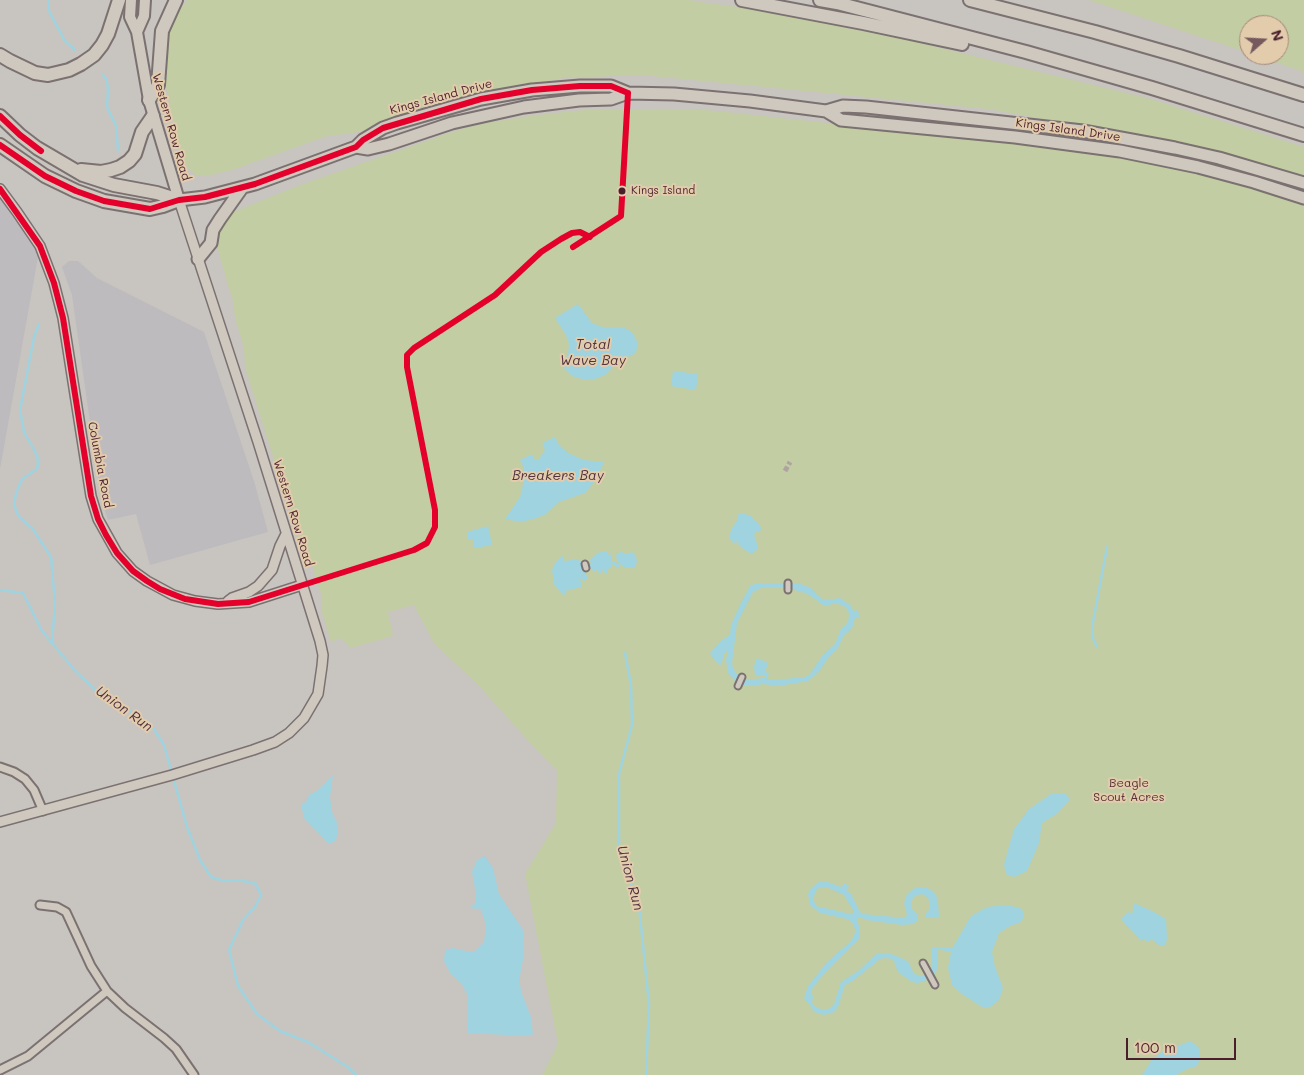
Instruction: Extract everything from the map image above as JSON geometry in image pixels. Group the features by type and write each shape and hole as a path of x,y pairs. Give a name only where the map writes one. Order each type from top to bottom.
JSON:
{"highway":[{"path":"0,55 35,73 48,75 69,70 94,55 102,45 108,34 119,0"},
{"path":"149,100 158,85 162,31 176,0"},
{"path":"742,0 965,44 994,44"},
{"path":"820,0 994,44 1152,88 1304,135"},
{"path":"970,0 1095,32 1304,95"},
{"path":"0,116 37,148 83,175 114,185 156,193 179,200"},
{"path":"76,170 106,171 120,167 129,161 136,154 142,132 154,116"},
{"path":"0,145 45,176 76,191 104,201 150,209 179,200"}],"main road":[{"name":"Western Row Road","path":"131,0 130,17 137,32 149,100 179,200"},
{"name":"Western Row Road","path":"137,32 144,16 145,0"},
{"name":"Kings Island Drive","path":"179,200 205,197 242,188 356,147 363,140 383,128 425,114 481,99 532,90 580,86 611,86 628,93"},
{"name":"Kings Island Drive","path":"356,147 368,149 452,123 500,112 563,102 611,98 628,93 693,95 826,111 841,120 1024,138 1120,151 1198,167 1304,198"},
{"name":"Kings Island Drive","path":"826,111 843,106 1083,132 1157,144 1210,156 1304,183"},
{"path":"198,259 211,243 214,230 220,219 242,188"}],"street":[{"name":"Columbia Road","path":"0,189 40,246 54,282 63,318 91,496 98,519 117,553 133,571 153,585 185,599 225,604 249,602 302,585"},
{"name":"Western Row Road","path":"0,822 214,763 275,742 296,727 312,706 318,694 323,655 179,200"},
{"path":"225,604 232,598 249,592 258,586 272,570 286,534"},
{"path":"788,583 788,590"},
{"path":"738,686 742,677"},
{"path":"0,766 25,779 34,790 43,810"},
{"path":"40,905 57,907 66,912 91,966 107,991 170,1044 183,1058 194,1075"},
{"path":"923,963 934,985"},
{"path":"0,1070 28,1056 107,991"}],"shaded area":[{"path":"0,189 40,246 0,469"},
{"path":"69,261 78,261 97,278 204,332 254,481 268,532 150,565 136,514 108,520 101,500 72,295 62,267"}],"green space":[{"path":"188,0 689,0 743,8 899,38 1147,98 1304,147 1304,180 1095,129 989,109 641,75 564,78 480,93 360,132 327,136 232,170 206,176 195,175 187,167 176,137 161,62 164,39 176,14"},
{"path":"1089,0 1304,0 1304,72 1283,65 1289,65 1289,15 1239,15 1239,50"},
{"name":"Kings Island","path":"594,109 690,109 717,111 1058,148 1164,165 1228,181 1304,204 1304,1075 542,1075 558,1044 525,874 556,823 557,771 482,689 434,643 414,605 388,612 393,636 350,648 341,638 331,642 321,609 322,597 311,562 303,553 245,367 244,348 216,242 219,228 231,213 303,184 458,130 490,122"}],"water":[{"name":"Total Wave Bay","path":"578,304 592,323 605,328 623,327 632,332 638,343 636,352 620,360 605,375 595,379 585,380 572,376 562,366 568,354 569,344 566,335 555,318"},
{"path":"673,371 698,374 696,390 671,386"},
{"name":"Breakers Bay","path":"555,437 559,445 568,453 584,460 604,462 595,481 585,493 559,502 546,514 537,518 521,522 505,519 520,497 524,480 523,466 520,460 532,454 535,460 538,460 545,450 542,443"},
{"path":"742,513 751,516 761,528 760,532 756,532 754,535 758,547 757,550 751,554 741,547 736,540 735,543 732,542 729,537 730,534 732,535 730,533 738,519 737,515"},
{"path":"488,526 492,545 475,548 473,546 474,540 468,539 467,532"},
{"path":"614,549 610,554 612,557 611,561 618,563 620,566 618,568 612,564 607,570 608,574 605,574 602,570 601,574 598,572 598,569 594,572 591,568 585,569 588,579 584,581 579,578 578,580 582,581 581,587 565,591 565,595 554,584 552,570 555,563 563,556 565,562 572,559 582,561 584,564 592,563 589,561 597,553 608,551 607,556"},
{"path":"622,551 623,553 634,553 637,560 635,568 626,568 618,563 621,561 617,561 616,555"},
{"path":"756,583 798,583 811,588 822,599 840,598 850,605 854,611 858,610 859,617 855,618 852,628 844,635 838,648 808,681 778,686 763,684 744,686 735,681 728,673 726,660 728,649 724,654 721,665 716,662 710,653 722,640 730,635 731,625 750,586","holes":["761,588 791,588 806,593 826,606 835,603 844,606 849,614 848,623 841,629 835,644 822,656 810,674 805,677 767,679 769,673 765,672 768,663 757,658 754,666 755,675 766,675 764,678 745,680 736,673 732,663 737,623 753,592"]},
{"path":"333,775 330,797 338,835 335,841 329,844 304,818 301,804 306,802 309,795 318,790"},
{"path":"1065,793 1070,799 1058,813 1042,823 1039,843 1027,871 1014,877 1006,874 1004,864 1014,829 1029,809 1051,794"},
{"path":"485,856 493,868 499,894 523,930 524,954 519,981 531,1017 533,1034 526,1036 468,1033 467,994 461,983 450,973 444,961 445,950 453,948 475,951 484,942 486,926 481,909 469,908 476,902 472,872 477,860"},
{"path":"819,882 828,882 841,887 845,883 849,886 846,890 851,894 860,912 904,918 907,915 904,903 907,894 915,888 925,887 936,895 939,917 926,918 926,913 930,909 930,901 922,894 915,896 911,901 911,908 917,914 917,921 913,924 902,925 859,917 857,920 860,929 859,939 813,987 811,992 814,1006 823,1010 831,1008 841,982 858,971 876,954 889,953 906,960 914,974 924,976 932,970 932,948 953,947 971,916 987,907 1007,905 1020,908 1024,916 1021,922 999,933 992,952 995,967 1003,988 999,1000 990,1007 982,1007 962,994 952,985 948,968 951,952 937,949 937,969 935,974 927,980 918,983 912,982 898,972 893,959 880,959 845,985 838,1007 834,1012 824,1015 815,1012 804,998 808,986 827,962 851,941 856,931 852,922 847,919 820,913 810,905 808,894 811,888","holes":["827,887 844,895 854,912 851,914 816,906 813,898 817,889"]},
{"path":"1134,903 1166,919 1167,939 1165,945 1160,946 1152,939 1148,942 1144,939 1141,941 1121,919 1128,912 1132,914"},
{"path":"1190,1041 1200,1050 1200,1059 1197,1066 1176,1075 1142,1075 1151,1061 1160,1053"}],"waterway":[{"name":"Union Run","path":"48,0 49,11 65,41 75,50"},
{"name":"Union Run","path":"103,75 108,88 107,107 116,126 118,150"},
{"name":"Union Run","path":"39,324 34,337 20,410 24,432 37,455 38,463 37,469 22,479 16,493 14,505 19,517 32,528 51,557 55,604 52,642"},
{"path":"1097,647 1092,636 1093,622 1107,547"},
{"name":"Union Run","path":"0,590 23,593 42,631 77,673 98,692 130,711 154,729 164,745 187,827 200,860 211,877 224,881 240,880 256,884 261,895 255,907 243,920 229,950 238,986 257,1014 280,1031 308,1042 348,1067 356,1075"},
{"name":"Union Run","path":"625,653 631,685 632,725 619,774 619,850 639,906 649,1004 646,1075"}],"tunnel":[{"path":"785,471 790,462"}],"transit line":[{"path":"0,145 45,176 76,191 104,201 150,209 179,200 205,197 255,184 356,147 363,140 383,128 481,99 532,90 580,86 611,86 628,93"},
{"path":"573,247 621,216 628,93"},
{"path":"0,116 41,151"},
{"path":"0,189 40,246 54,283 63,318 91,496 98,519 106,535 117,553 133,571 147,581 160,589 185,599 218,604 249,602 414,550 427,543 435,527 435,510 407,367 407,355 414,348 495,295 541,252 561,239 572,233 580,232 590,237"}],"place":[{"name":"Kings Island","path":"622,191"}],"park label":[{"name":"Beagle Scout Acres","path":"1129,790"}]}
